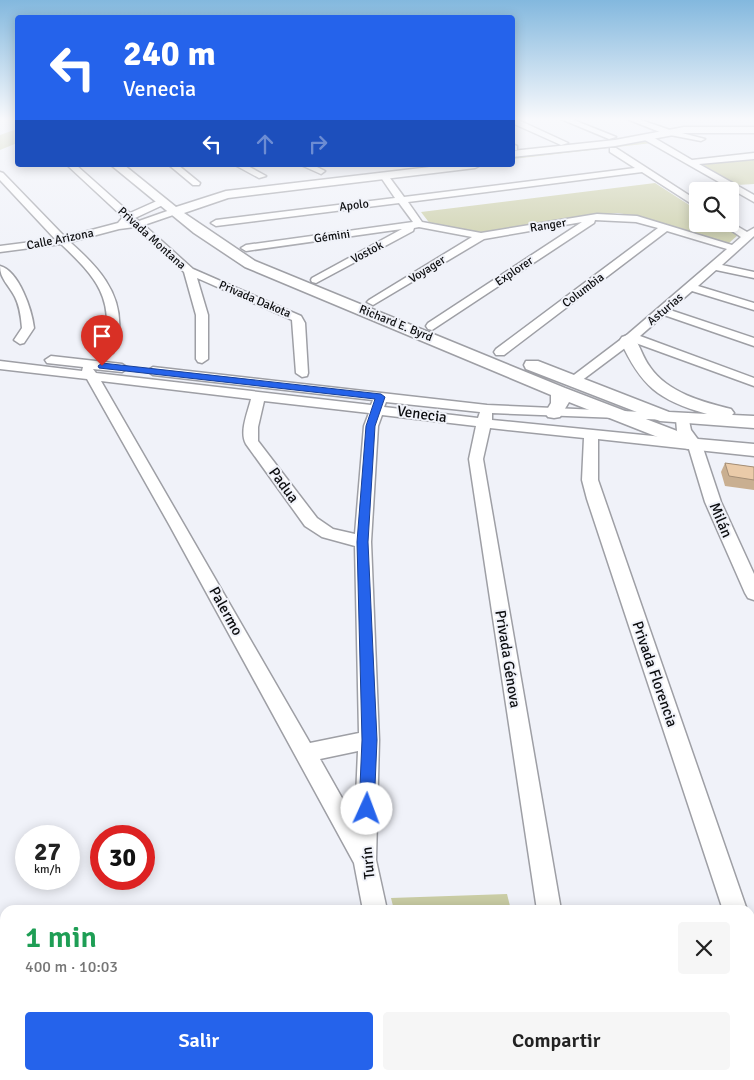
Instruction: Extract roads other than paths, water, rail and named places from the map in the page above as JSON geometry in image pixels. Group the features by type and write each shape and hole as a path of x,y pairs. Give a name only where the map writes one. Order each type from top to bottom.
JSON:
{"street":[{"name":"Privada Montana","path":"77,169 189,270 202,314 202,359"},
{"name":"Richard E. Byrd","path":"122,169 162,202 184,202 233,254 250,264 565,386 674,418"},
{"name":"Richard E. Byrd","path":"137,169 158,186 216,223 246,248 281,266 500,352 622,416 695,445"},
{"path":"179,169 196,183"},
{"path":"248,169 262,176"},
{"path":"317,169 321,171"},
{"path":"184,202 390,169"},
{"path":"184,202 424,169"},
{"path":"705,169 726,182"},
{"path":"641,170 689,199"},
{"name":"Apolo","path":"216,223 641,170"},
{"path":"0,175 63,241 92,268 106,291 114,312 114,332 109,350"},
{"path":"384,176 418,224"},
{"path":"739,189 754,187"},
{"path":"739,190 754,198"},
{"name":"Calle Arizona","path":"119,226 129,217 162,202"},
{"name":"Calle Arizona","path":"0,249 63,241 119,226 139,224 184,202"},
{"name":"Ranger","path":"418,224 481,236 597,217 631,218 665,228 746,241"},
{"name":"Explorer","path":"432,326 597,217"},
{"name":"Gémini","path":"246,248 418,224"},
{"name":"Vostok","path":"316,280 418,224"},
{"name":"Columbia","path":"500,352 665,228"},
{"path":"736,232 746,241"},
{"name":"Voyager","path":"373,302 481,236"},
{"name":"Asturias","path":"565,386 630,338 746,241"},
{"path":"718,263 750,274"},
{"path":"0,269 14,286 27,308 28,328 20,340"},
{"name":"Privada Dakota","path":"189,270 297,318 299,322 302,373"},
{"path":"196,294 225,286"},
{"path":"691,287 754,307"},
{"path":"662,311 754,342"},
{"path":"630,338 754,382"},
{"path":"630,338 649,377 668,391 710,410 754,421"},
{"name":"Venecia","path":"0,354 132,379 259,396 379,403"},
{"name":"Venecia","path":"0,365 88,370 485,416 591,435 754,450"},
{"name":"Palermo","path":"88,370 365,860"},
{"path":"107,401 132,379"},
{"path":"554,413 561,404 565,386"},
{"name":"Padua","path":"259,396 251,427 251,441 311,522 328,533 362,542"},
{"name":"Turín","path":"374,905 365,860 370,740 362,542 371,426 379,403"},
{"name":"Venecia","path":"485,416 554,413 754,421"},
{"name":"Privada Génova","path":"485,416 476,460 548,905"},
{"name":"Milán","path":"674,418 695,445 713,502 754,593"},
{"name":"Privada Florencia","path":"591,435 590,480 595,499 734,905"},
{"path":"306,753 370,740"}]}
